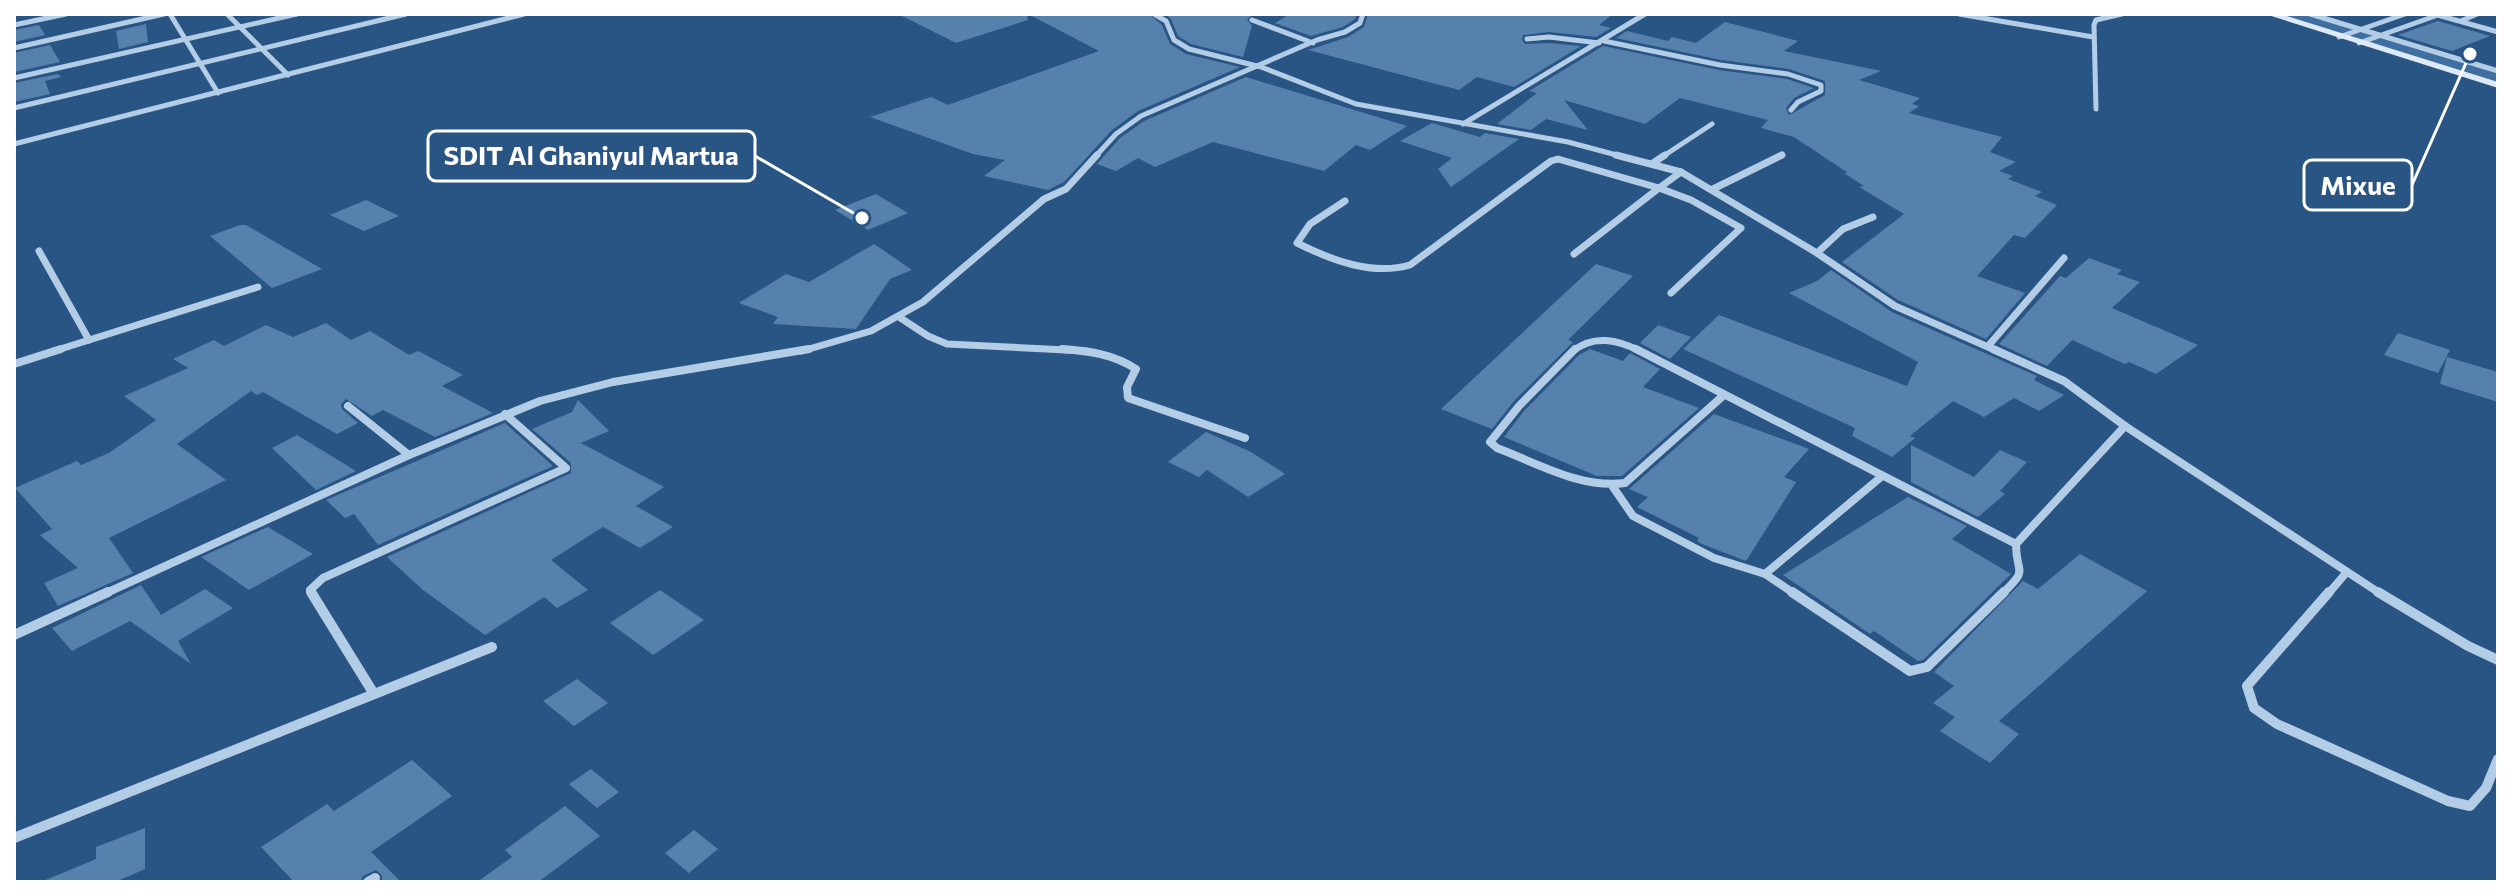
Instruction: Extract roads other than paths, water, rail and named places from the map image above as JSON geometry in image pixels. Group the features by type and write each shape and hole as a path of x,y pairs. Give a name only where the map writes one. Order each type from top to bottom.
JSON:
{"main road":[{"path":"2270,14 2498,85"}],"street":[{"path":"14,25 66,14"},
{"path":"14,48 167,14 218,93"},
{"path":"227,14 288,75"},
{"path":"14,78 297,14"},
{"path":"14,108 406,14"},
{"path":"14,144 524,14"},
{"path":"1154,14 1166,21 1174,40 1189,49 1261,67 1373,109 1568,142 1681,172 1817,253 1895,306 1989,345 2064,381 2125,426 2346,573 2468,646 2498,660"},
{"path":"14,635 409,455 540,401 613,382 839,343 899,317 923,302 1044,199 1066,189 1106,144 1129,124 1351,29 1360,23 1363,14"},
{"path":"1463,124 1645,14"},
{"path":"1959,14 2093,37"},
{"path":"2092,14 2102,19"},
{"path":"2096,109 2094,22 2122,14"},
{"path":"2310,14 2498,73"},
{"path":"2339,37 2405,14"},
{"path":"2460,21 2477,14"},
{"path":"2359,43 2436,15 2498,32"},
{"path":"1252,20 1313,43"},
{"path":"1527,39 1549,37 1602,42 1720,65 1788,74 1821,85 1821,91 1798,102 1791,110"},
{"path":"2482,80 2498,73"},
{"path":"1653,163 1712,124"},
{"path":"1713,189 1782,155"},
{"path":"1345,201 1308,227 1299,235 1297,243 1329,257 1395,272 1410,265 1551,161 1558,159 1691,200 1741,228 1671,293"},
{"path":"1574,254 1681,172"},
{"path":"1817,253 1843,229 1873,217"},
{"path":"39,251 89,340"},
{"path":"1989,345 2064,258"},
{"path":"14,364 258,287"},
{"path":"899,317 923,334 945,344 1074,350 1128,363 1136,369 1127,387 1128,398 1245,438"},
{"path":"2016,544 1628,345 1610,339 1580,345 1493,434 1490,442 1497,448 1613,487 1633,516 1714,558 1765,574 1910,671 1927,667 2020,577 2022,569 2016,555 2016,544 2125,426"},
{"path":"1613,487 1625,483 1724,395"},
{"path":"348,406 409,455"},
{"path":"374,694 310,590 323,578 566,468 505,414"},
{"path":"1765,574 1881,477"},
{"path":"2346,573 2247,686 2254,708 2277,724 2448,801 2470,806 2486,788 2498,759"},
{"path":"14,838 492,647"}],"place":[{"name":"Mixue","path":"2470,54"},
{"name":"SDIT Al Ghaniyul Martua","path":"862,218"}]}
